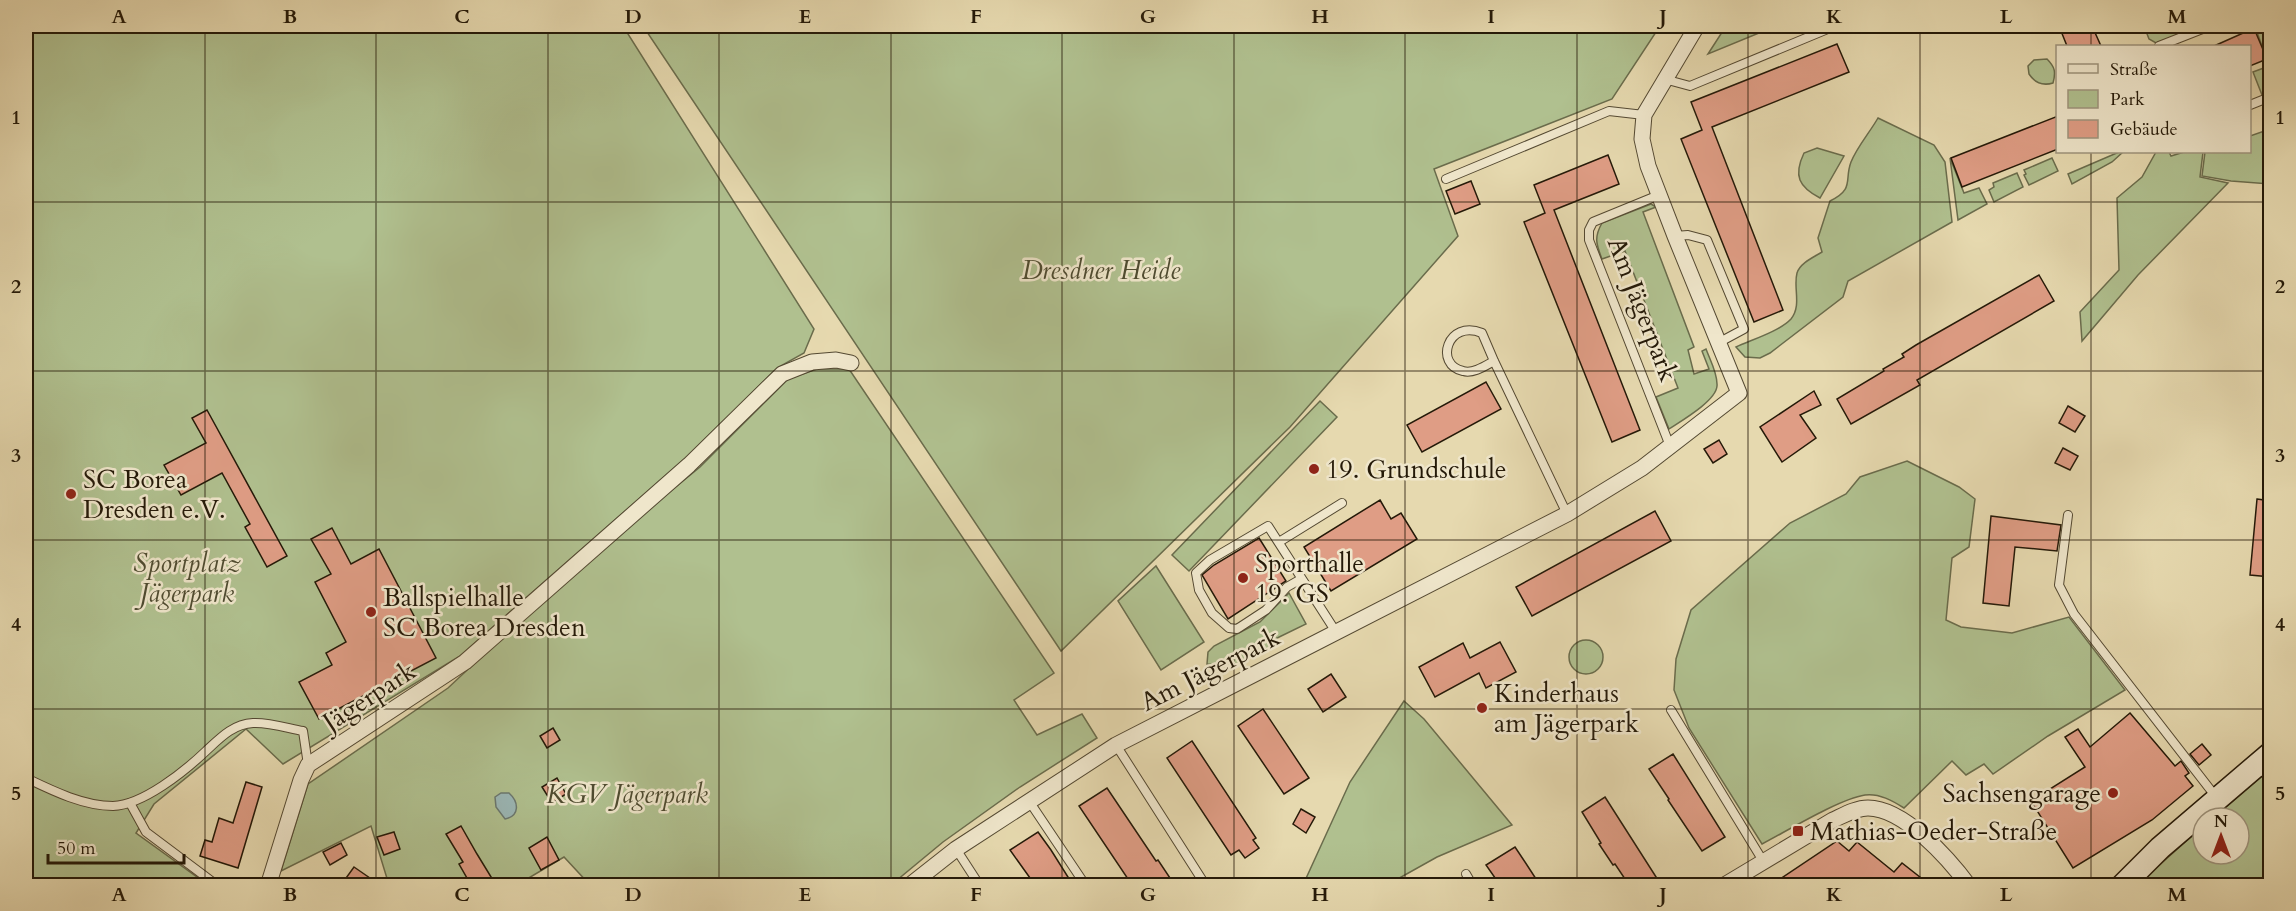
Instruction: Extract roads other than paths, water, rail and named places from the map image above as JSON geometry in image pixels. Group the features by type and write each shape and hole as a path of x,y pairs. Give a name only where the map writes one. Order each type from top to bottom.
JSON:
{"main road":[{"path":"2122,885 2160,848 2218,799 2266,766"}],"street":[{"name":"Am Jägerpark","path":"909,885 956,849 1116,745 1567,514 1642,468 1739,393 1659,195 1648,166 1642,139 1644,115 1697,26"},
{"name":"Jägerpark","path":"268,885 301,780 308,765 465,662 689,465 782,374 812,362 836,360 851,363"},
{"path":"1723,885 1833,820 1852,811 1868,808 1886,811 1908,824 1956,868 1969,885"}],"lane":[{"path":"1664,79 1689,86 1835,26"},
{"path":"2162,45 2210,26"},
{"path":"2251,105 2271,97"},
{"path":"1446,179 1609,111 1644,115"},
{"name":"Am Jägerpark","path":"1659,195 1593,222 1588,230 1589,240 1670,446"},
{"path":"1675,236 1688,235 1707,240 1744,329 1718,343"},
{"path":"1494,361 1475,370 1464,372 1453,367 1448,356 1447,345 1460,331 1472,329 1482,333 1567,514"},
{"path":"1278,542 1342,503"},
{"path":"2068,515 2059,585 2074,614 2218,799"},
{"path":"1301,579 1287,587 1266,610 1236,629 1229,628 1212,614 1198,590 1196,573 1237,543 1268,526 1336,632"},
{"path":"1671,710 1763,861"},
{"path":"26,778 48,789 92,804 113,806 130,802 140,799 172,777 200,756 228,730 252,723 303,731 308,765"},
{"path":"1116,745 1206,885"},
{"path":"1029,801 1086,885"},
{"path":"130,802 146,832 218,885"},
{"path":"956,849 980,885"},
{"path":"1466,874 1473,885"}],"water":[{"path":"501,793 509,793 516,804 513,815 505,819 496,807 495,797"}],"place":[{"name":"19. Grundschule","path":"1314,469"},
{"name":"SC Borea Dresden e.V.","path":"71,494"},
{"name":"Sporthalle 19. GS","path":"1243,578"},
{"name":"Ballspielhalle SC Borea Dresden","path":"371,612"},
{"name":"Kinderhaus am Jägerpark","path":"1482,708"},
{"name":"Sachsengarage","path":"2113,793"},
{"name":"Mathias-Oeder-Straße","path":"1798,831"}],"park label":[{"name":"Dresdner Heide","path":"1101,270"},
{"name":"Sportplatz Jägerpark","path":"187,578"},
{"name":"KGV Jägerpark","path":"627,794"}]}
